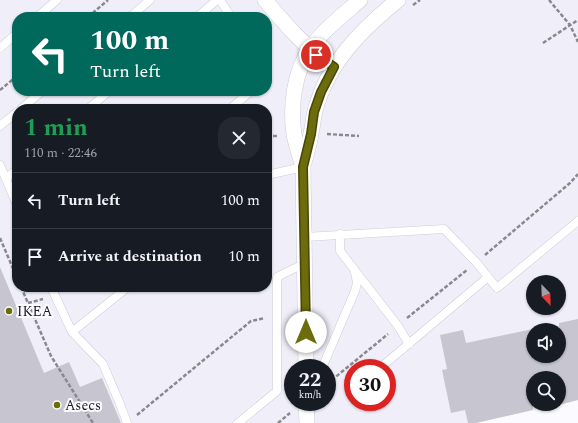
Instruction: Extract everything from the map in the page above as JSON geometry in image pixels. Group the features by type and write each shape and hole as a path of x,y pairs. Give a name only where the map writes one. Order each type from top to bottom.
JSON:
{"street":[{"path":"265,0 310,49 334,67"},
{"path":"306,359 303,167 294,135 292,113 295,87 301,66 310,49 322,33 360,0"},
{"path":"303,167 311,134 314,112 321,92 334,67 348,47 362,32 404,4"},
{"path":"306,411 307,423"}],"lane":[{"path":"42,12 57,0"},
{"path":"136,12 150,0"},
{"path":"203,12 217,0"},
{"path":"220,0 227,12"},
{"path":"0,48 12,38"},
{"path":"27,104 36,96"},
{"path":"94,104 103,96"},
{"path":"236,104 245,96"},
{"path":"0,126 12,116"},
{"path":"0,165 12,193"},
{"path":"272,174 303,167"},
{"path":"6,178 12,173"},
{"path":"305,237 340,234 444,230 476,262 497,288 578,221"},
{"path":"340,234 340,251 398,326 409,344"},
{"path":"238,423 278,391 277,277 297,267 305,266"},
{"path":"326,359 355,291 357,277 354,270"},
{"path":"391,359 488,277"},
{"path":"53,292 72,332 103,364 120,404 130,421"},
{"path":"72,332 122,292"}],"path":[{"path":"94,12 108,0"},
{"path":"404,4 420,0"},
{"path":"549,0 570,25 578,42"},
{"path":"543,43 578,20"},
{"path":"0,90 12,80"},
{"path":"328,129 328,134 358,136"},
{"path":"336,377 476,262 570,183 578,174"},
{"path":"0,238 12,266"},
{"path":"23,292 51,356 93,423"},
{"path":"130,421 251,321 277,315"}],"shaded area":[{"path":"0,0 578,0 578,400 566,403 566,371 526,371 526,411 529,411 476,423 0,423"}],"building":[{"name":"Asecs","path":"0,267 44,373 69,362 80,387 102,378 121,423 0,423"},
{"path":"578,319 578,400 566,403 566,371 526,371 526,411 529,411 476,423 468,423 465,410 451,413 442,370 447,369 440,335 463,330 466,343 526,330 526,363 566,363 566,323 559,323"}],"place":[{"name":"IKEA","path":"9,311"},
{"name":"Asecs","path":"57,405"}],"route":[{"path":"306,332 303,167 311,134 314,112 321,92 334,67 316,55"}]}
